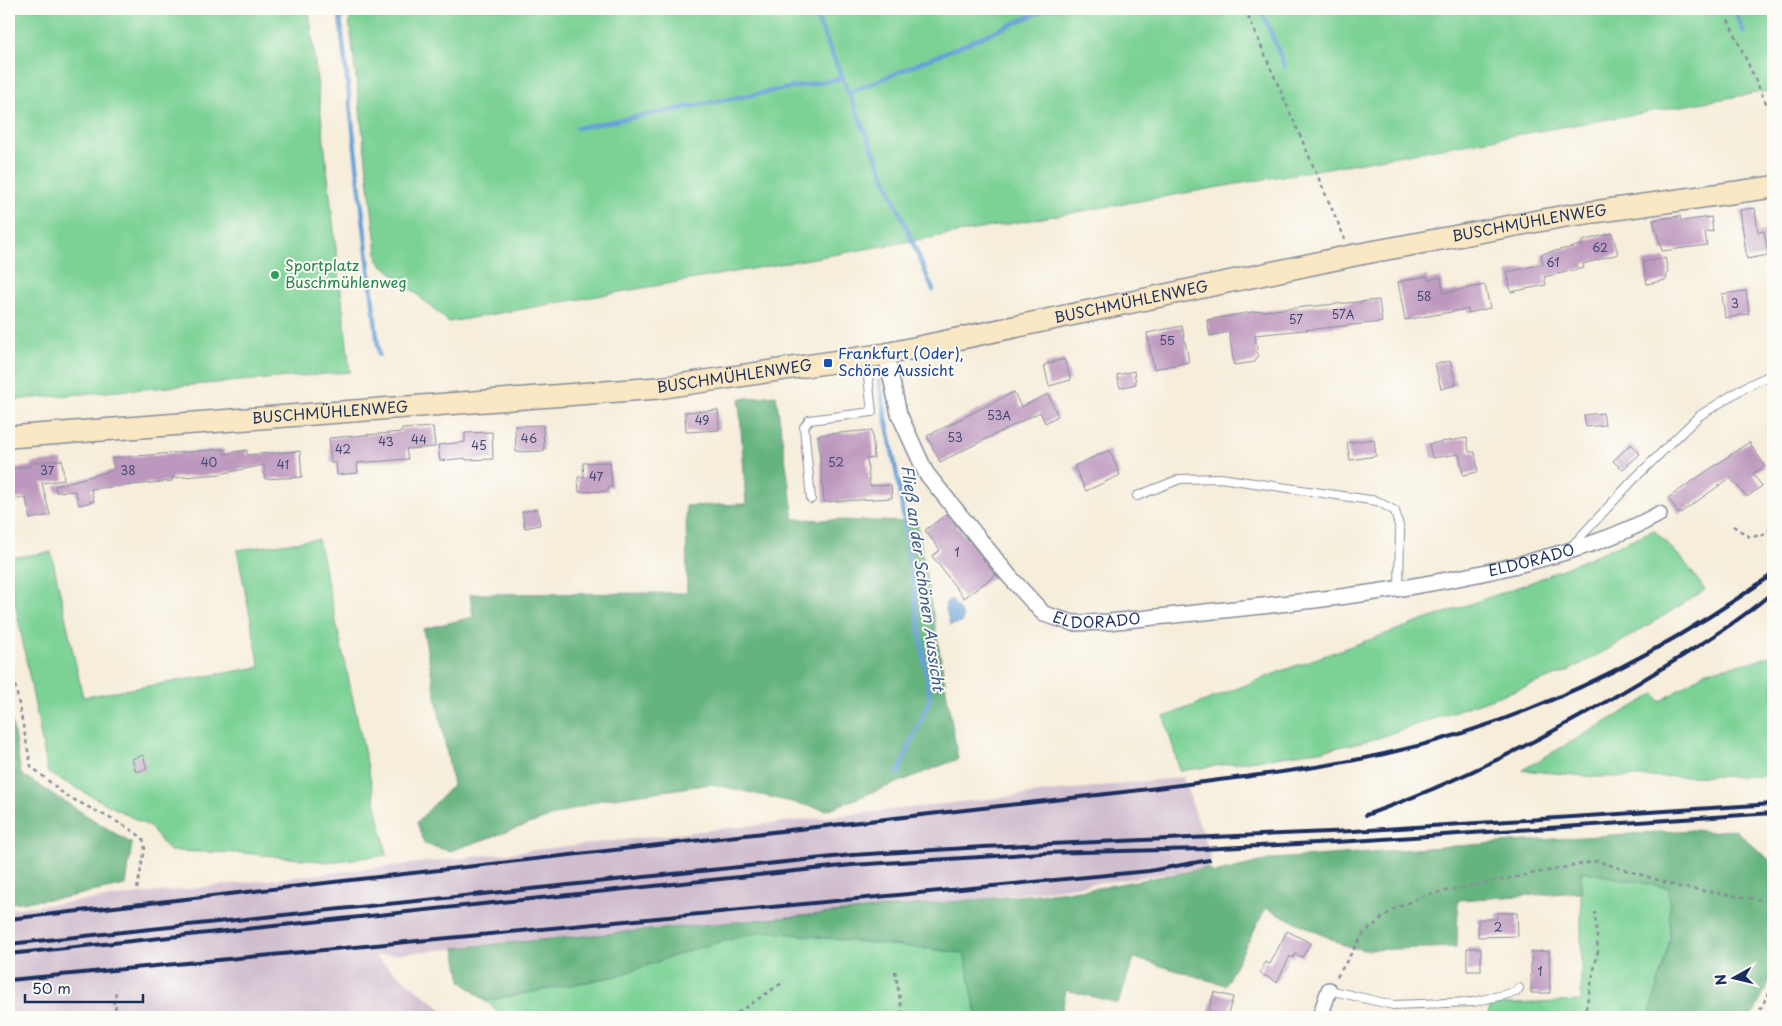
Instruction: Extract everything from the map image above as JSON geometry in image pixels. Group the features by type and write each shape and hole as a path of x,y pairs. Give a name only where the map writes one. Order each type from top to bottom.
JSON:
{"street":[{"name":"BUSCHMÜHLENWEG","path":"9,436 658,388 876,356 1355,255 1565,216 1773,187"},
{"name":"ELDORADO","path":"876,356 899,414 926,473 1009,576 1044,614 1073,623 1109,622 1399,590 1473,576 1566,552 1635,528 1658,514"},
{"path":"1320,1017 1329,990"}],"lane":[{"path":"811,499 804,427 809,420 872,412 876,356"},
{"path":"1566,552 1635,478 1699,416 1745,387 1773,374"},
{"path":"1137,496 1180,480 1220,478 1377,501 1395,512 1400,530 1399,590"},
{"path":"1329,990 1393,1006 1473,1002 1516,992 1519,988"}],"path":[{"path":"1245,9 1338,227 1355,255"},
{"path":"1728,20 1773,118"},
{"path":"1733,526 1750,538 1763,535 1773,526"},
{"path":"9,654 31,766 65,795 125,826 143,838 145,849 137,889"},
{"path":"1329,990 1363,934 1392,910 1434,893 1597,861 1680,887 1773,902"},
{"path":"1584,1017 1598,952 1596,912"},
{"path":"895,971 902,1017"},
{"path":"731,1017 782,983"},
{"path":"1756,1017 1773,985"},
{"path":"112,1017 116,1011 116,1006 113,1005 117,988"}],"shaded area":[{"path":"1183,777 1211,858 1208,868 935,905 374,956 452,1017 9,1017 9,909"}],"green space":[{"path":"9,9 309,9 350,372 9,400"},
{"path":"348,9 1773,9 1773,90 449,322 378,261"},
{"path":"776,395 794,519 917,522 958,759 827,810 712,784 600,800 450,851 424,844 417,822 453,785 423,629 473,617 470,594 687,593 686,506 746,504 739,399"},
{"path":"1654,530 1684,561 1705,590 1616,645 1566,672 1375,739 1325,750 1180,771 1164,717 1284,670 1532,582"},
{"path":"318,539 387,855 328,862 244,853 169,851 150,827 48,773 9,571 9,558 51,552 83,697 260,667 237,550"},
{"path":"1773,654 1773,776 1596,777 1522,770 1655,694 1660,702 1707,671 1756,661"},
{"path":"9,705 21,774 132,844 126,885 62,898 9,903"},
{"path":"1734,829 1773,863 1773,974 1752,1017 1649,1017 1670,940 1669,888 1581,871 1581,892 1458,900 1457,947 1364,950 1346,946 1266,908 1225,985 1134,958 1118,1003 1066,990 1061,1017 977,1017 964,953 763,931 693,949 617,976 485,1001 461,981 455,948 1092,889 1208,868 1214,873 1273,859 1611,835 1692,830 1711,832"},
{"path":"1581,871 1669,888 1670,940 1649,1017 1487,1017 1491,1005 1581,1001"},
{"path":"763,931 965,953 977,1017 506,1017 485,1001 617,976 693,949"}],"water":[{"path":"951,599 963,616 962,623 950,625 945,604"}],"building":[{"path":"1755,208 1758,232 1764,231 1768,255 1747,259 1740,210"},
{"path":"1680,216 1681,221 1711,217 1713,231 1705,232 1707,245 1662,251 1653,220"},
{"path":"1612,233 1618,254 1583,264 1584,268 1544,277 1546,285 1511,292 1507,272 1543,264 1541,254 1583,245 1582,241"},
{"path":"1665,258 1668,271 1666,280 1647,284 1643,262"},
{"path":"1427,276 1428,280 1441,277 1443,293 1485,285 1490,308 1468,313 1468,309 1405,320 1398,282"},
{"path":"1746,291 1749,314 1725,318 1722,294"},
{"path":"1379,300 1382,322 1255,335 1258,356 1255,362 1234,365 1229,332 1210,336 1207,320 1252,312"},
{"path":"1182,326 1189,362 1154,369 1147,333"},
{"path":"1064,359 1071,380 1049,386 1044,365"},
{"path":"1450,361 1456,385 1441,389 1435,364"},
{"path":"1134,371 1136,384 1120,388 1117,375"},
{"path":"1014,392 1021,407 1048,394 1058,416 1045,423 1040,412 940,462 927,436"},
{"path":"718,410 719,430 686,432 685,412"},
{"path":"1603,413 1605,425 1586,427 1584,415"},
{"path":"543,425 544,451 516,452 515,426"},
{"path":"433,427 435,447 406,449 408,459 357,463 358,473 337,475 336,463 331,463 329,438 402,432 402,429"},
{"path":"872,430 874,458 867,459 870,486 891,485 892,498 824,502 818,435"},
{"path":"492,432 493,459 466,460 465,458 440,461 438,445 465,442 465,433"},
{"path":"1467,438 1469,452 1475,452 1478,472 1463,475 1459,454 1432,458 1429,444"},
{"path":"1374,439 1376,456 1350,460 1347,443"},
{"path":"1749,442 1765,466 1753,474 1762,486 1747,497 1730,478 1679,514 1668,498"},
{"path":"1631,444 1640,454 1622,470 1613,461"},
{"path":"224,449 224,454 247,450 247,455 300,451 302,477 265,479 264,465 220,474 171,478 172,481 91,489 94,501 79,505 75,491 56,492 55,486 114,470 112,458"},
{"path":"1109,450 1120,475 1086,491 1074,466"},
{"path":"62,460 64,480 42,483 50,515 30,519 26,498 9,500 9,469 32,466 31,463"},
{"path":"610,462 612,487 608,487 608,491 579,492 578,477 584,477 583,463"},
{"path":"537,509 540,525 525,528 522,512"},
{"path":"947,514 996,575 964,598 932,556 940,550 925,530"},
{"path":"143,755 147,769 136,772 132,759"},
{"path":"1497,913 1517,913 1518,936 1478,937 1478,919 1497,919"},
{"path":"1287,931 1311,943 1302,957 1295,954 1293,958 1290,956 1277,982 1260,973 1265,962 1270,964"},
{"path":"1467,948 1481,948 1481,971 1467,971"},
{"path":"1549,951 1550,993 1531,993 1531,952"},
{"path":"1214,992 1233,997 1227,1017 1208,1013"}],"waterway":[{"path":"339,9 379,355"},
{"path":"813,9 933,290"},
{"path":"849,93 1048,9"},
{"path":"1261,9 1285,67"},
{"path":"1734,9 1744,33"},
{"path":"577,128 842,78"},
{"name":"Fließ an der Schönen Aussicht","path":"879,381 898,481 930,699 898,774"}],"railway":[{"path":"9,919 1141,790 1354,760 1437,741 1488,725 1538,706 1636,660 1728,605 1773,574"},
{"path":"1366,815 1402,802 1471,772 1572,721 1707,640 1773,592"},
{"path":"9,944 852,855 983,847 1353,831 1773,804"},
{"path":"9,954 852,865 1042,853 1202,849 1353,841 1773,813"},
{"path":"9,980 1149,871 1209,860"}],"place":[{"name":"Sportplatz Buschmühlenweg","path":"275,275"},
{"name":"Frankfurt (Oder), Schöne Aussicht","path":"828,363"}]}
